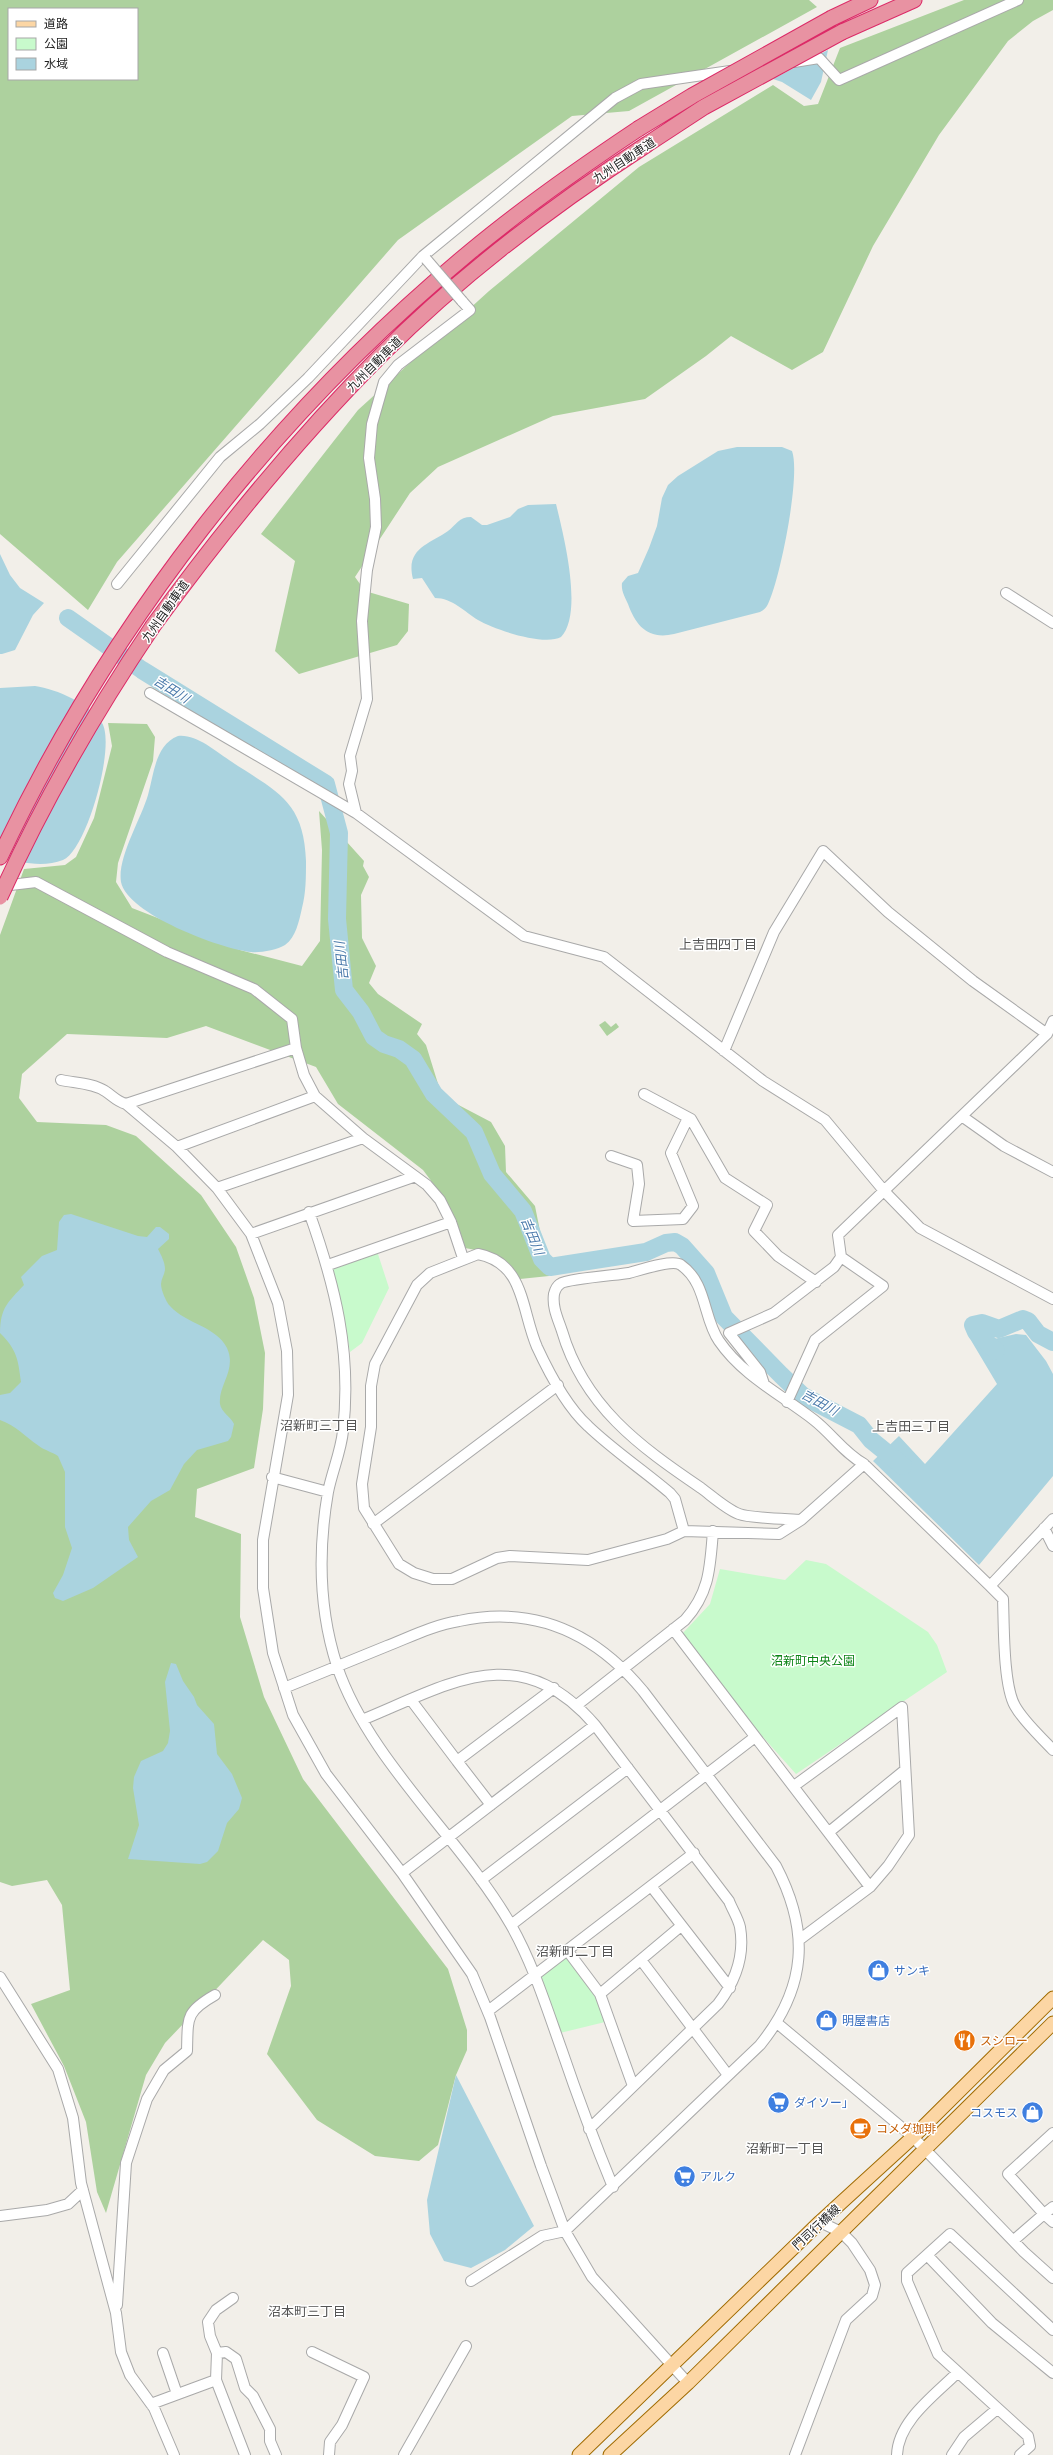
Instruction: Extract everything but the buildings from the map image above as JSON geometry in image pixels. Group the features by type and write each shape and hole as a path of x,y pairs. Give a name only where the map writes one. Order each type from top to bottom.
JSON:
{"highway":[{"name":"九州自動車道","path":"0,857 67,730 101,673 139,617 193,542 257,463 371,341 471,251 525,208 638,129 698,92 832,18 870,0"},
{"name":"九州自動車道","path":"0,897 18,857 81,739 153,626 227,527 271,474 382,354 431,308 536,222 596,177 704,107 842,32 914,0"}],"main road":[{"name":"門司行橋線","path":"579,2455 820,2222 913,2137 1053,1998"},
{"name":"門司行橋線","path":"610,2455 688,2383 1053,2024"}],"street":[{"path":"117,584 220,457 260,424 308,378 425,258 615,98 641,84 819,58 839,80 1018,0"},
{"path":"356,813 349,784 352,771 350,756 368,700 362,621 368,570 376,527 375,499 369,458 372,424 384,382 415,350 470,310 425,258"},
{"path":"1006,593 1053,623"},
{"path":"150,693 356,813 524,936 604,957 763,1081 825,1120 885,1192 920,1228 1053,1299"},
{"path":"724,1051 774,932 823,851 888,912 973,981 1047,1034"},
{"path":"0,886 36,882 167,952 254,989 292,1019 296,1048 304,1075 315,1096 413,1177 427,1185 440,1200 451,1222 463,1258"},
{"path":"765,1386 760,1372 729,1332 774,1313 834,1267 841,1257 838,1235 860,1211 885,1192 1047,1034 1053,1021"},
{"path":"126,1104 296,1048"},
{"path":"61,1080 95,1086 105,1091 116,1101 126,1104 177,1147 217,1188 251,1234 278,1303 287,1351 288,1395 285,1419 272,1477 263,1540 263,1588 272,1653 294,1715 326,1774 402,1873 472,1974 488,2011 540,2166 566,2231 592,2277 688,2383"},
{"path":"644,1094 691,1120 725,1178 767,1205 754,1231 778,1256 816,1282"},
{"path":"177,1147 315,1096"},
{"path":"963,1117 1004,1146 1053,1172"},
{"path":"612,1156 637,1165 640,1184 633,1221 683,1219 693,1206 671,1153 688,1118"},
{"path":"217,1188 364,1138"},
{"path":"251,1234 309,1212 413,1177"},
{"path":"309,1212 328,1265 336,1296 345,1356 343,1431 328,1492 321,1574 323,1603 337,1666 362,1720 414,1793 450,1837 511,1925 535,1974 589,2129 613,2187"},
{"path":"328,1265 451,1222"},
{"path":"684,1531 674,1499 670,1493 587,1425 558,1385 537,1346 517,1285 510,1271 502,1262 490,1256 478,1254 463,1258 430,1273 417,1285 375,1364 371,1386 371,1427 362,1484 364,1508 373,1524 400,1564 414,1573 439,1579 452,1579 497,1558 510,1556 588,1560 668,1539 684,1531 779,1534 801,1520 864,1464"},
{"path":"787,1402 815,1340 883,1286 841,1257"},
{"path":"801,1520 740,1514 651,1454 597,1402 583,1382 569,1355 554,1305 554,1291 560,1284 570,1280 600,1278 671,1263 681,1264 696,1282 718,1340 736,1361 765,1386 813,1419 832,1435 852,1457 864,1464 1003,1599 1009,1685 1014,1704 1023,1717 1053,1750"},
{"path":"373,1524 558,1385"},
{"path":"272,1477 328,1492"},
{"path":"990,1586 1053,1519"},
{"path":"1044,1528 1053,1546"},
{"path":"577,1705 623,1667 673,1629 695,1609 705,1591 713,1531"},
{"path":"284,1688 337,1666 457,1621 482,1617 509,1617 550,1624 571,1632 605,1652 623,1667 707,1774 776,1866 787,1888 795,1912 799,1940 796,1977 777,2023 760,2045 566,2231 542,2236 471,2281"},
{"path":"673,1629 870,1886"},
{"path":"362,1720 467,1678 491,1675 528,1678 554,1688 577,1705 595,1725 694,1853 729,1901 740,1926 741,1958 730,1988 718,2004 589,2129"},
{"path":"457,1761 554,1688"},
{"path":"411,1700 491,1805"},
{"path":"794,1786 902,1707 909,1835 888,1866 870,1886 799,1940"},
{"path":"402,1873 595,1725"},
{"path":"511,1925 755,1737"},
{"path":"481,1880 628,1768"},
{"path":"828,1832 905,1770"},
{"path":"488,2011 694,1853"},
{"path":"651,1886 730,1988"},
{"path":"600,1994 681,1926"},
{"path":"567,1950 600,1994 633,2086"},
{"path":"641,1960 728,2075"},
{"path":"0,1977 58,2069 73,2118 83,2190 116,2314 121,2352 130,2375 151,2404 174,2455"},
{"path":"116,2314 126,2163 147,2099 164,2070 187,2051 188,2020 196,2006 215,1995"},
{"path":"777,2023 913,2137 1024,2252 1053,2278"},
{"path":"1053,2133 1008,2174 1053,2222"},
{"path":"0,2216 47,2210 68,2204 83,2190"},
{"path":"1014,2240 1053,2208"},
{"path":"795,2455 846,2320 872,2296 875,2285 870,2270 840,2232 820,2222"},
{"path":"1020,2455 1030,2446 1028,2436 957,2373 938,2354 907,2280 907,2273 950,2234 1026,2307 1053,2330"},
{"path":"927,2255 992,2323 1053,2373"},
{"path":"233,2298 216,2310 208,2322 210,2336 217,2354 216,2380 245,2455"},
{"path":"404,2455 466,2346"},
{"path":"217,2354 226,2352 236,2359 245,2388 253,2396 270,2429 270,2441 276,2455"},
{"path":"312,2352 364,2377 342,2425 330,2442 329,2455"},
{"path":"163,2353 177,2394"},
{"path":"898,2455 898,2446 910,2421 957,2373"},
{"path":"151,2404 216,2380"},
{"path":"952,2455 964,2437 997,2409"}],"green space":[{"path":"0,0 809,0 817,7 629,111 572,116 398,240 117,562 88,610 0,534"},
{"path":"964,0 1053,0 1053,10 1033,21 1008,41 939,135 873,246 823,352 792,370 731,336 706,356 645,399 553,416 438,467 410,493 355,577 365,591 409,604 408,631 397,645 299,674 275,651 295,561 261,534 358,410 489,291 639,167 773,85 804,106 818,104 840,48"},
{"path":"108,723 147,724 155,737 153,761 118,863 116,882 132,908 240,950 302,966 320,941 322,850 319,811 364,861 363,866 369,877 361,895 362,938 376,966 369,983 378,994 422,1024 417,1034 426,1045 439,1087 449,1100 491,1122 505,1146 506,1172 535,1206 549,1276 520,1279 503,1260 490,1254 465,1248 444,1198 423,1170 338,1104 316,1067 206,1026 167,1038 67,1034 22,1074 19,1098 37,1122 106,1125 136,1136 201,1195 236,1247 254,1298 265,1353 263,1409 254,1468 197,1489 195,1517 241,1534 240,1617 264,1697 303,1779 448,1969 467,2030 467,2050 456,2075 438,2145 419,2161 375,2156 317,2120 267,2054 291,1986 289,1960 263,1940 165,2043 146,2075 106,2213 97,2192 86,2122 64,2066 31,2004 70,1990 62,1905 47,1880 12,1886 0,1882 0,935 24,869 65,865 76,857 94,818 112,746"},
{"path":"605,1021 611,1027 616,1023 619,1027 607,1036 599,1025"},
{"path":"377,1251 389,1288 362,1343 350,1352 341,1303 331,1267"},
{"name":"沼新町中央公園","path":"806,1560 826,1564 928,1632 937,1645 947,1672 796,1774 762,1736 682,1634 710,1604 720,1569 785,1580"},
{"path":"566,1956 597,1993 605,2022 560,2033 538,1977"}],"water":[{"path":"828,50 821,82 811,100 782,82 773,79"},
{"path":"737,447 782,447 792,451 794,463 794,482 792,504 778,573 768,604 765,609 760,612 674,634 657,635 650,633 639,625 631,612 622,589 622,583 628,576 638,573 657,526 662,498 668,485 678,476 718,451"},
{"path":"556,504 567,552 571,592 571,610 568,626 561,637 543,640 520,636 496,628 478,620 447,600 435,598 422,578 413,579 411,569 416,554 421,548 448,531 463,518 471,517 482,525 487,525 510,517 518,509 528,505"},
{"path":"0,554 10,575 20,588 44,603 33,615 15,650 2,654 0,654"},
{"path":"35,686 63,694 90,710 102,723 105,735 105,752 102,773 90,818 72,852 63,860 48,864 32,864 0,858 0,688"},
{"path":"178,736 185,736 198,740 273,789 293,810 300,823 304,840 306,861 304,897 300,918 292,938 282,947 268,951 251,952 198,937 177,928 140,906 127,894 121,882 121,872 126,850 145,805 154,769 160,753 170,740"},
{"path":"71,1214 138,1236 147,1237 156,1227 160,1227 169,1234 169,1239 158,1249 165,1266 161,1284 165,1299 168,1304 184,1317 216,1335 227,1348 230,1363 220,1397 220,1404 222,1410 234,1424 231,1437 228,1441 197,1450 184,1464 170,1490 151,1501 128,1527 129,1540 138,1557 93,1588 63,1601 55,1598 53,1593 63,1575 72,1548 65,1527 65,1472 58,1456 41,1447 16,1428 0,1420 0,1395 10,1393 21,1382 16,1355 6,1339 0,1333 0,1324 3,1311 9,1301 24,1285 21,1277 42,1256 57,1250 59,1222 64,1215"},
{"path":"990,1330 994,1339 1016,1334 1026,1335 1046,1361 1053,1374 1053,1476 979,1565 873,1461 899,1436 925,1464 997,1384 969,1337"},
{"path":"171,1663 176,1664 183,1681 194,1697 197,1705 214,1724 217,1754 232,1774 242,1798 239,1809 227,1823 218,1851 207,1862 200,1864 128,1859 139,1825 133,1788 134,1777 141,1761 163,1751 168,1743 170,1731 165,1682"},
{"path":"456,2075 534,2226 505,2250 471,2268 444,2261 430,2234 427,2200"}],"waterway":[{"name":"吉田川","path":"68,618 142,670 326,784 339,833 337,919 344,990 361,1012 374,1037 384,1044 399,1049 413,1059 434,1094 474,1132 492,1174 523,1211 542,1259 550,1267 646,1252 666,1243 675,1242 682,1246 706,1273 724,1317 781,1375 803,1396 859,1425 871,1440 903,1466"},
{"name":"吉田川","path":"996,1351 976,1332 973,1325 982,1323 999,1329 1023,1319 1028,1321 1038,1334 1053,1342"}],"place":[{"name":"サンキ","path":"878,1970"},
{"name":"明屋書店","path":"827,2020"},
{"name":"スシロー","path":"964,2040"},
{"name":"ダイソー」","path":"778,2102"},
{"name":"コスモス","path":"1033,2112"},
{"name":"コメダ珈琲","path":"861,2128"},
{"name":"アルク","path":"685,2176"}],"district":[{"name":"上吉田四丁目","path":"718,944"},
{"name":"沼新町三丁目","path":"319,1425"},
{"name":"上吉田三丁目","path":"911,1426"},
{"name":"沼新町二丁目","path":"575,1951"},
{"name":"沼新町一丁目","path":"785,2148"},
{"name":"沼本町三丁目","path":"307,2311"}]}
